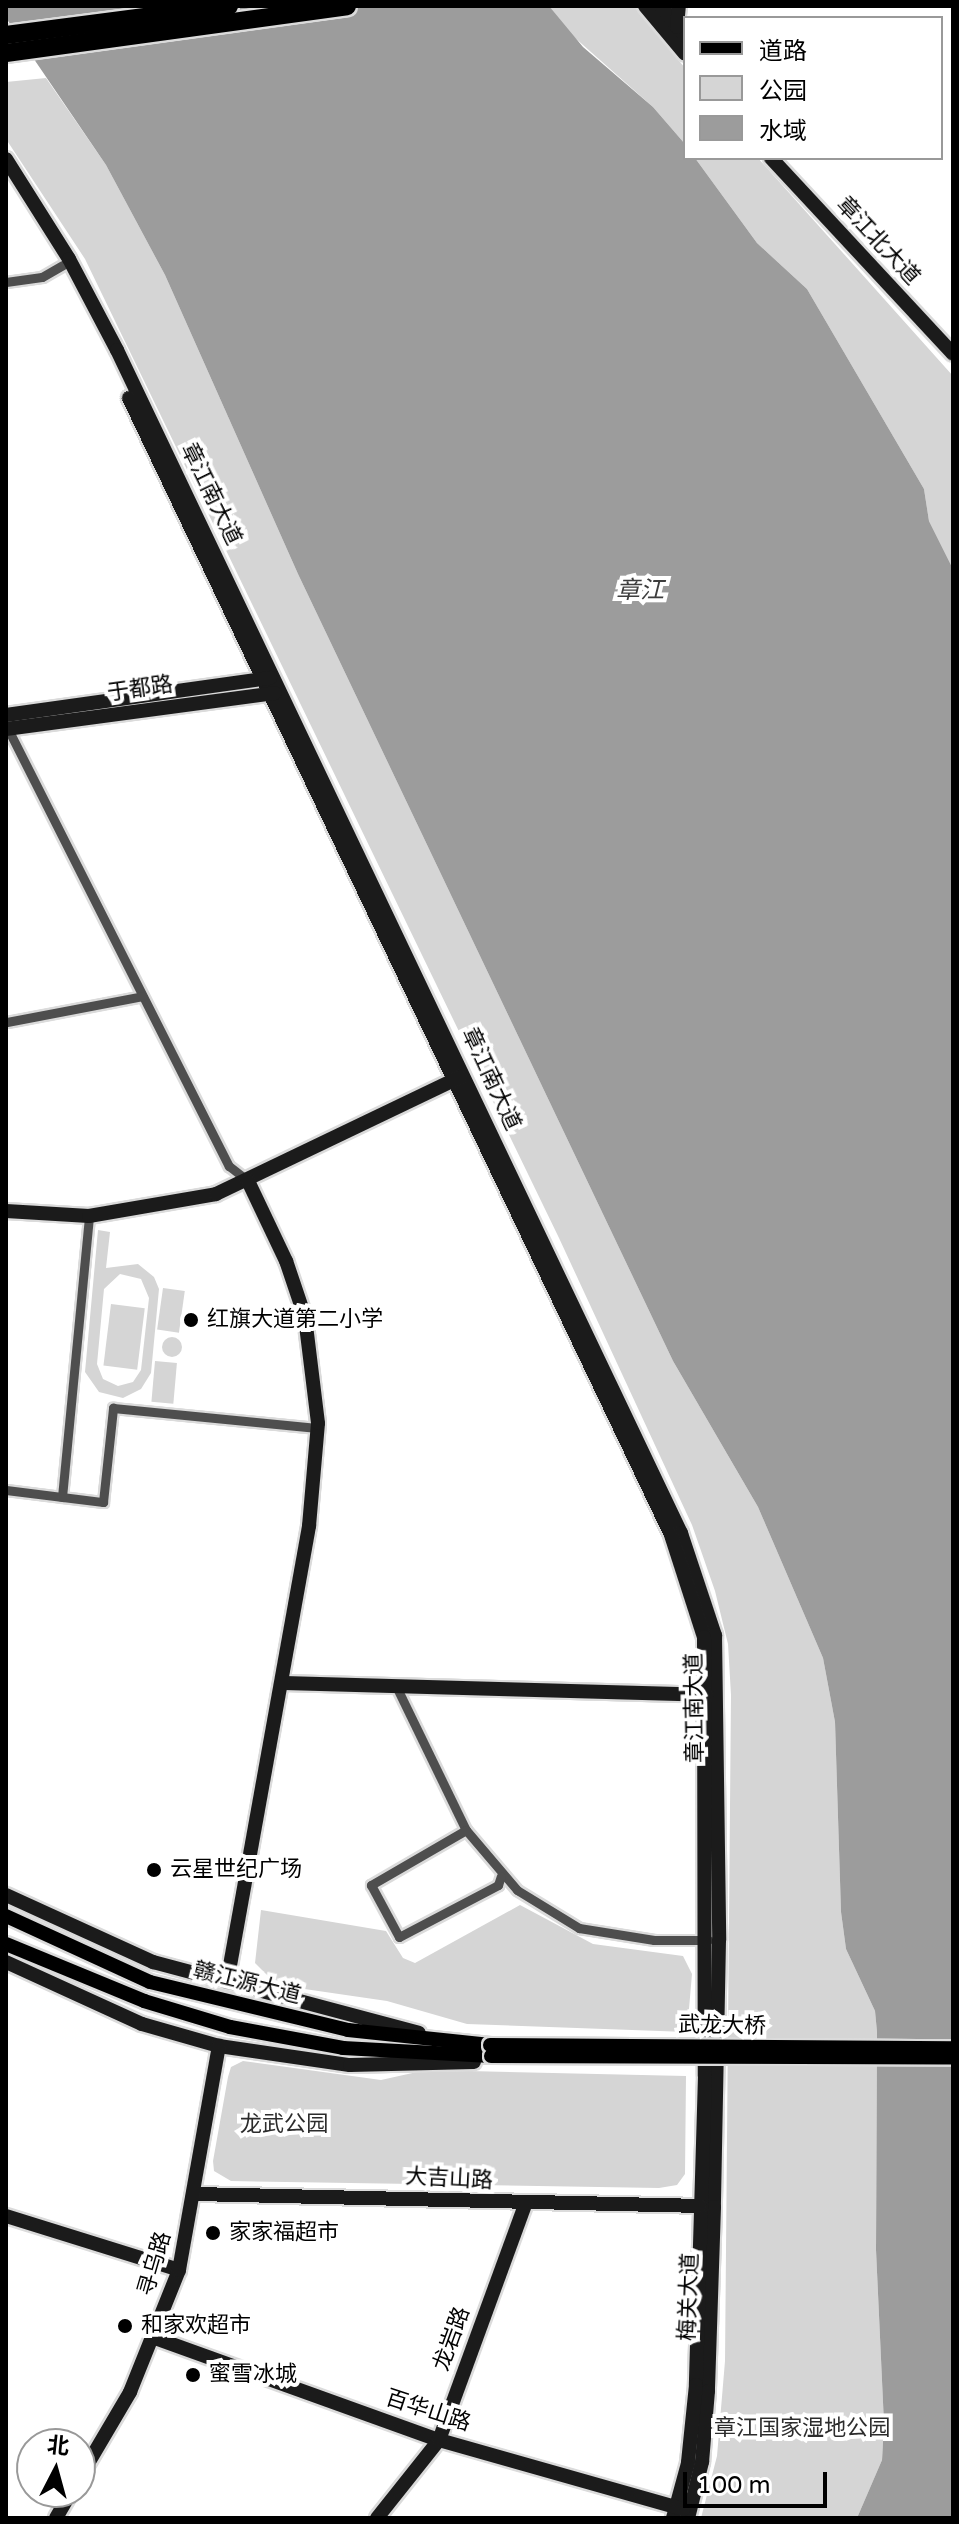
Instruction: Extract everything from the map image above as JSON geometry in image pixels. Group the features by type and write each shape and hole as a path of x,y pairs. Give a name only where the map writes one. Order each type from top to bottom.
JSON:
{"highway":[{"path":"6,53 30,41 229,6"},
{"path":"6,34 30,41 347,6"},
{"path":"6,62 30,41"}],"main road":[{"path":"645,6 683,52"},
{"path":"661,6 681,31"},
{"path":"679,6 681,31"},
{"name":"章江南大道","path":"6,159 69,259 117,350 271,686"},
{"name":"章江北大道","path":"773,160 953,354"},
{"name":"章江北大道","path":"785,160 950,336"},
{"name":"章江南大道","path":"6,174 63,265 271,686 675,1518 704,1596 718,1657 711,2075"},
{"name":"于都路","path":"7,724 271,686"},
{"path":"6,1211 89,1216 174,1205 248,1181 459,1077"},
{"name":"章江南大道","path":"459,1077 671,1535 704,1637 713,1940"},
{"path":"227,1982 309,1526 317,1428 305,1317 286,1261 248,1181"},
{"path":"282,1683 707,1695"},
{"path":"6,1895 153,1962 419,2034 490,2050"},
{"name":"赣江源大道","path":"6,1916 150,1982 348,2030 490,2050"},
{"name":"赣江源大道","path":"6,1944 144,2001 230,2027 343,2048 490,2050"},
{"path":"6,1962 142,2024 219,2046 350,2065 490,2050"},
{"name":"寻乌路","path":"96,2447 155,2338 179,2270 196,2194 219,2046"},
{"name":"武龙大桥","path":"490,2050 953,2048"},
{"name":"武龙大桥","path":"490,2050 953,2058"},
{"name":"梅关大道","path":"682,2513 696,2385 700,2206 711,2075"},
{"name":"梅关大道","path":"682,2513 702,2462 708,2391 711,2075"},
{"name":"大吉山路","path":"196,2194 525,2205 700,2206"},
{"name":"龙岩路","path":"377,2518 439,2440 525,2205"},
{"path":"6,2216 179,2270"},
{"name":"百华山路","path":"155,2338 439,2440 682,2513"}],"street":[{"path":"6,282 42,277 63,265"},
{"path":"7,724 229,1166 248,1181"},
{"path":"7,1022 143,996"},
{"path":"62,1497 89,1216"},
{"path":"6,1490 103,1502 113,1408 317,1428"},
{"path":"396,1686 466,1830 501,1876 540,1909 579,1928 654,1940 713,1940"},
{"path":"466,1830 371,1885 399,1937 498,1885 501,1876"}],"green space":[{"path":"549,6 634,6 683,66 683,142 653,107 565,29"},
{"name":"章江国家湿地公园","path":"46,78 106,165 165,275 298,574 673,1361 758,1507 823,1658 835,1722 841,1912 846,1949 875,2011 877,2032 876,2250 884,2424 882,2460 857,2518 701,2518 717,2456 725,2361 731,1695 728,1644 715,1591 692,1525 559,1238 85,259 6,139 6,82"},
{"path":"696,160 760,160 953,376 953,569 929,521 924,489 807,289 757,243"},
{"path":"98,1230 110,1232 106,1268 138,1264 154,1277 159,1289 151,1373 141,1389 123,1398 99,1392 85,1372","holes":["120,1274 141,1279 149,1298 141,1370 133,1382 118,1386 103,1379 97,1364 104,1289"]},
{"path":"163,1288 185,1291 179,1333 157,1330"},
{"path":"111,1304 145,1308 137,1370 103,1366"},
{"path":"172,1337 179,1340 182,1347 179,1354 172,1357 165,1354 162,1347 165,1340"},
{"path":"155,1361 177,1363 173,1404 151,1402"},
{"path":"520,1905 593,1944 683,1956 692,1974 687,2032 467,2024 387,2001 277,1985 255,1963 261,1910 386,1931 403,1958 415,1963"},
{"name":"龙武公园","path":"243,2061 381,2080 426,2070 686,2076 685,2174 677,2185 659,2188 231,2181 214,2171 213,2161 231,2067"}],"water":[{"name":"章江","path":"6,6 549,6 583,47 653,107 683,142 683,160 696,160 757,243 807,289 924,489 929,521 953,569 953,2518 857,2518 882,2460 884,2424 876,2250 877,2032 875,2011 846,1949 841,1912 835,1722 823,1658 758,1507 673,1361 298,574 165,275 106,165 6,18"}],"place":[{"name":"红旗大道第二小学","path":"191,1320"},
{"name":"云星世纪广场","path":"154,1870"},
{"name":"家家福超市","path":"213,2233"},
{"name":"和家欢超市","path":"125,2326"},
{"name":"蜜雪冰城","path":"193,2375"}]}
